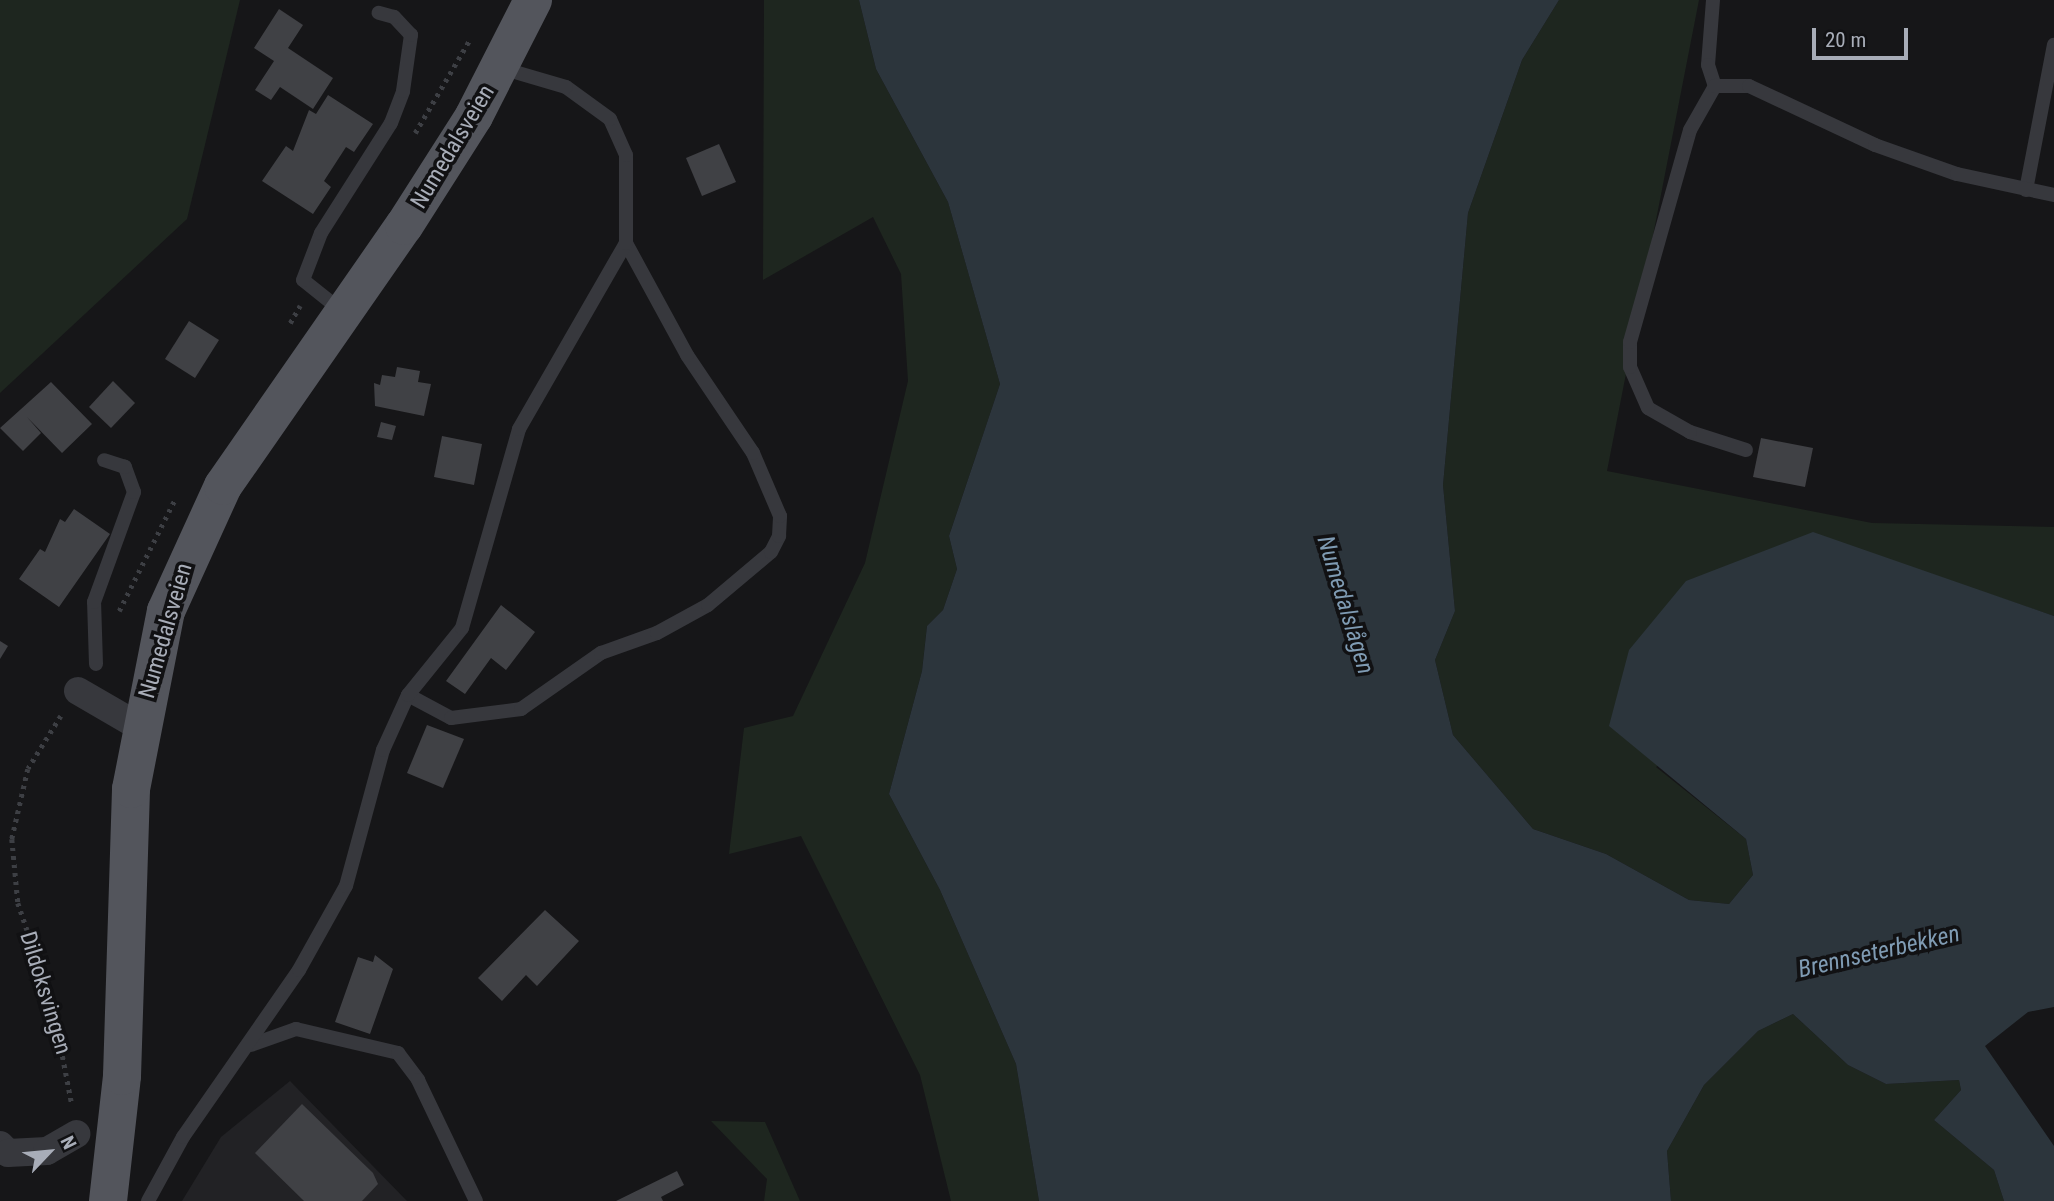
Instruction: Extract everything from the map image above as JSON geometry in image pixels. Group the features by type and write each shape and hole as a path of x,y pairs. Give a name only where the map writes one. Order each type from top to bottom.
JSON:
{"main road":[{"name":"Numedalsveien","path":"108,1201 119,1127 127,842 140,727 166,611 191,545 256,434 344,313 501,68 533,0"}],"street":[{"path":"78,691 140,727"},
{"path":"0,1145 8,1153 47,1151 76,1134"}],"lane":[{"path":"1713,0 1708,46 1715,86 1690,130 1630,342 1630,367 1648,408 1690,432 1746,450"},
{"path":"344,313 303,281 321,233 391,123 403,91 411,35 394,17 379,13"},
{"path":"2026,190 2054,45"},
{"name":"Numedalsveien","path":"408,695 451,718 471,720 532,704 601,653 657,633 708,605 771,552 779,537 780,516 753,453 687,355 626,243 626,155 610,119 566,87 501,68"},
{"path":"1715,86 1749,86 1875,145 2026,190 2054,195"},
{"name":"Numedalsveien","path":"148,1201 242,1052 299,970 346,886 383,750 408,695 462,628 519,429 626,243"},
{"path":"96,664 94,602 134,492 125,467 104,460"},
{"name":"Numedalsveien","path":"242,1052 264,1037 296,1030 398,1053 418,1080 476,1201"}],"path":[{"name":"Dildoksvingen","path":"76,1134 53,1006 18,903 12,839 28,769 78,691"}],"shaded area":[{"path":"0,0 240,0 187,219 0,393"},
{"path":"764,0 859,0 876,69 948,202 1000,384 949,536 957,569 943,610 927,626 922,671 889,794 940,890 1016,1064 1039,1201 951,1201 920,1075 801,836 729,854 744,728 793,716 865,563 908,381 901,274 873,217 763,280"},
{"path":"1559,0 1699,0 1607,471 1872,523 2054,527 2054,616 1942,578 1656,767 1746,839 1753,875 1729,904 1689,900 1606,854 1533,829 1453,735 1435,660 1455,611 1443,485 1468,213 1522,60"},
{"path":"1793,1014 1848,1065 1886,1084 1959,1080 1961,1090 1934,1120 1994,1170 2004,1201 1671,1201 1667,1151 1704,1085 1758,1031"},
{"path":"290,1081 407,1201 182,1201 221,1137"},
{"path":"711,1121 765,1122 800,1201 764,1201 767,1179"}],"water":[{"path":"859,0 1559,0 1522,60 1468,213 1443,485 1455,611 1435,660 1453,735 1533,829 1606,854 1689,900 1729,904 1753,875 1746,839 1609,726 1629,650 1686,581 1813,532 2054,616 2054,1007 2028,1012 1985,1046 2054,1146 2054,1201 2004,1201 1994,1170 1934,1120 1961,1090 1959,1080 1886,1084 1848,1065 1793,1014 1758,1031 1704,1085 1667,1151 1671,1201 1039,1201 1016,1064 940,890 889,794 922,671 927,626 943,610 957,569 949,536 1000,384 948,202 876,69"}],"building":[{"path":"279,9 303,25 288,48 333,78 313,109 280,87 271,100 255,90 274,61 254,48"},
{"path":"328,95 373,124 354,152 346,147 324,181 331,187 313,214 262,181 286,146 293,151 309,110 316,114"},
{"path":"719,144 736,182 702,196 686,158"},
{"path":"189,321 219,340 195,378 165,359"},
{"path":"397,367 420,371 418,382 431,384 424,416 375,406 374,383 380,385 382,375 395,377"},
{"path":"113,381 135,403 111,428 89,407"},
{"path":"51,382 92,424 62,453 27,417 41,433 23,451 0,428"},
{"path":"381,422 396,426 392,440 377,437"},
{"path":"442,436 482,444 474,485 434,477"},
{"path":"1761,438 1813,448 1805,487 1753,477"},
{"path":"74,509 110,534 59,607 19,579 40,549 45,552 60,519 65,522"},
{"path":"501,605 535,632 506,670 491,658 465,694 446,681"},
{"path":"0,641 8,646 0,659"},
{"path":"427,725 464,739 443,788 407,773"},
{"path":"545,910 579,941 537,986 526,975 502,1001 478,978"},
{"path":"375,955 393,969 370,1034 335,1022 358,957 373,962"},
{"path":"302,1104 373,1173 378,1184 362,1201 304,1201 255,1153"},
{"path":"677,1171 684,1185 661,1197 663,1201 616,1201"}],"water label":[{"name":"Numedalslågen","path":"1345,605"},
{"name":"Brennseterbekken","path":"1879,952"}]}
